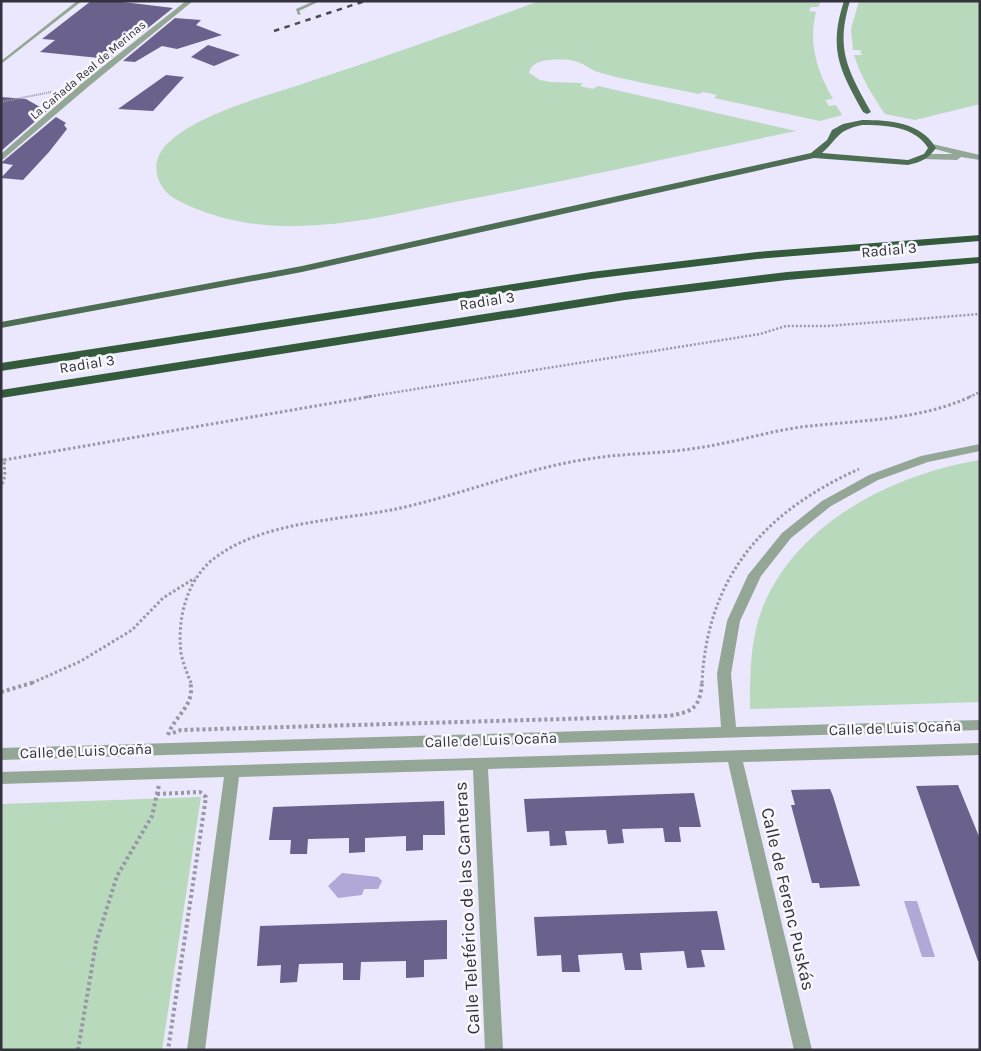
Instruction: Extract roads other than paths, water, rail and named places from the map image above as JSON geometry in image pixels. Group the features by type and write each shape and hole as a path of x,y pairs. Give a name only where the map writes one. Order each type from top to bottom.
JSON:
{"highway":[{"name":"Radial 3","path":"1,367 193,339 536,283 775,254 980,238"},
{"name":"Radial 3","path":"1,394 625,296 787,276 980,260"}],"main road":[{"path":"1,325 302,269 814,155 888,163 902,163 924,157 931,151 929,140 918,132 892,124 867,112 844,67 838,44 839,24 846,1"},
{"path":"851,125 857,118 867,112"},
{"path":"855,158 835,147 831,142 831,136 835,132 851,125 864,123 892,124"},
{"path":"814,155 831,142"},
{"path":"1,318 120,302"}],"street":[{"name":"La Cañada Real de Merinas","path":"1,159 86,84 190,1"},
{"path":"931,144 967,156 980,158"},
{"path":"924,157 967,156"},
{"path":"729,733 724,684 726,652 730,630 746,588 774,547 810,514 852,487 906,464 980,447"},
{"name":"Calle de Luis Ocaña","path":"1,754 980,725"},
{"name":"Calle de Luis Ocaña","path":"1,778 734,757 979,752"},
{"name":"Calle de Ferenc Puskás","path":"734,757 803,1050"},
{"name":"Calle Teleférico de las Canteras","path":"480,764 494,1050"},
{"path":"196,1050 232,771"}],"lane":[{"path":"1,63 80,1"},
{"path":"299,14 298,10 318,1"}],"railway":[{"path":"274,31 365,1"}]}
